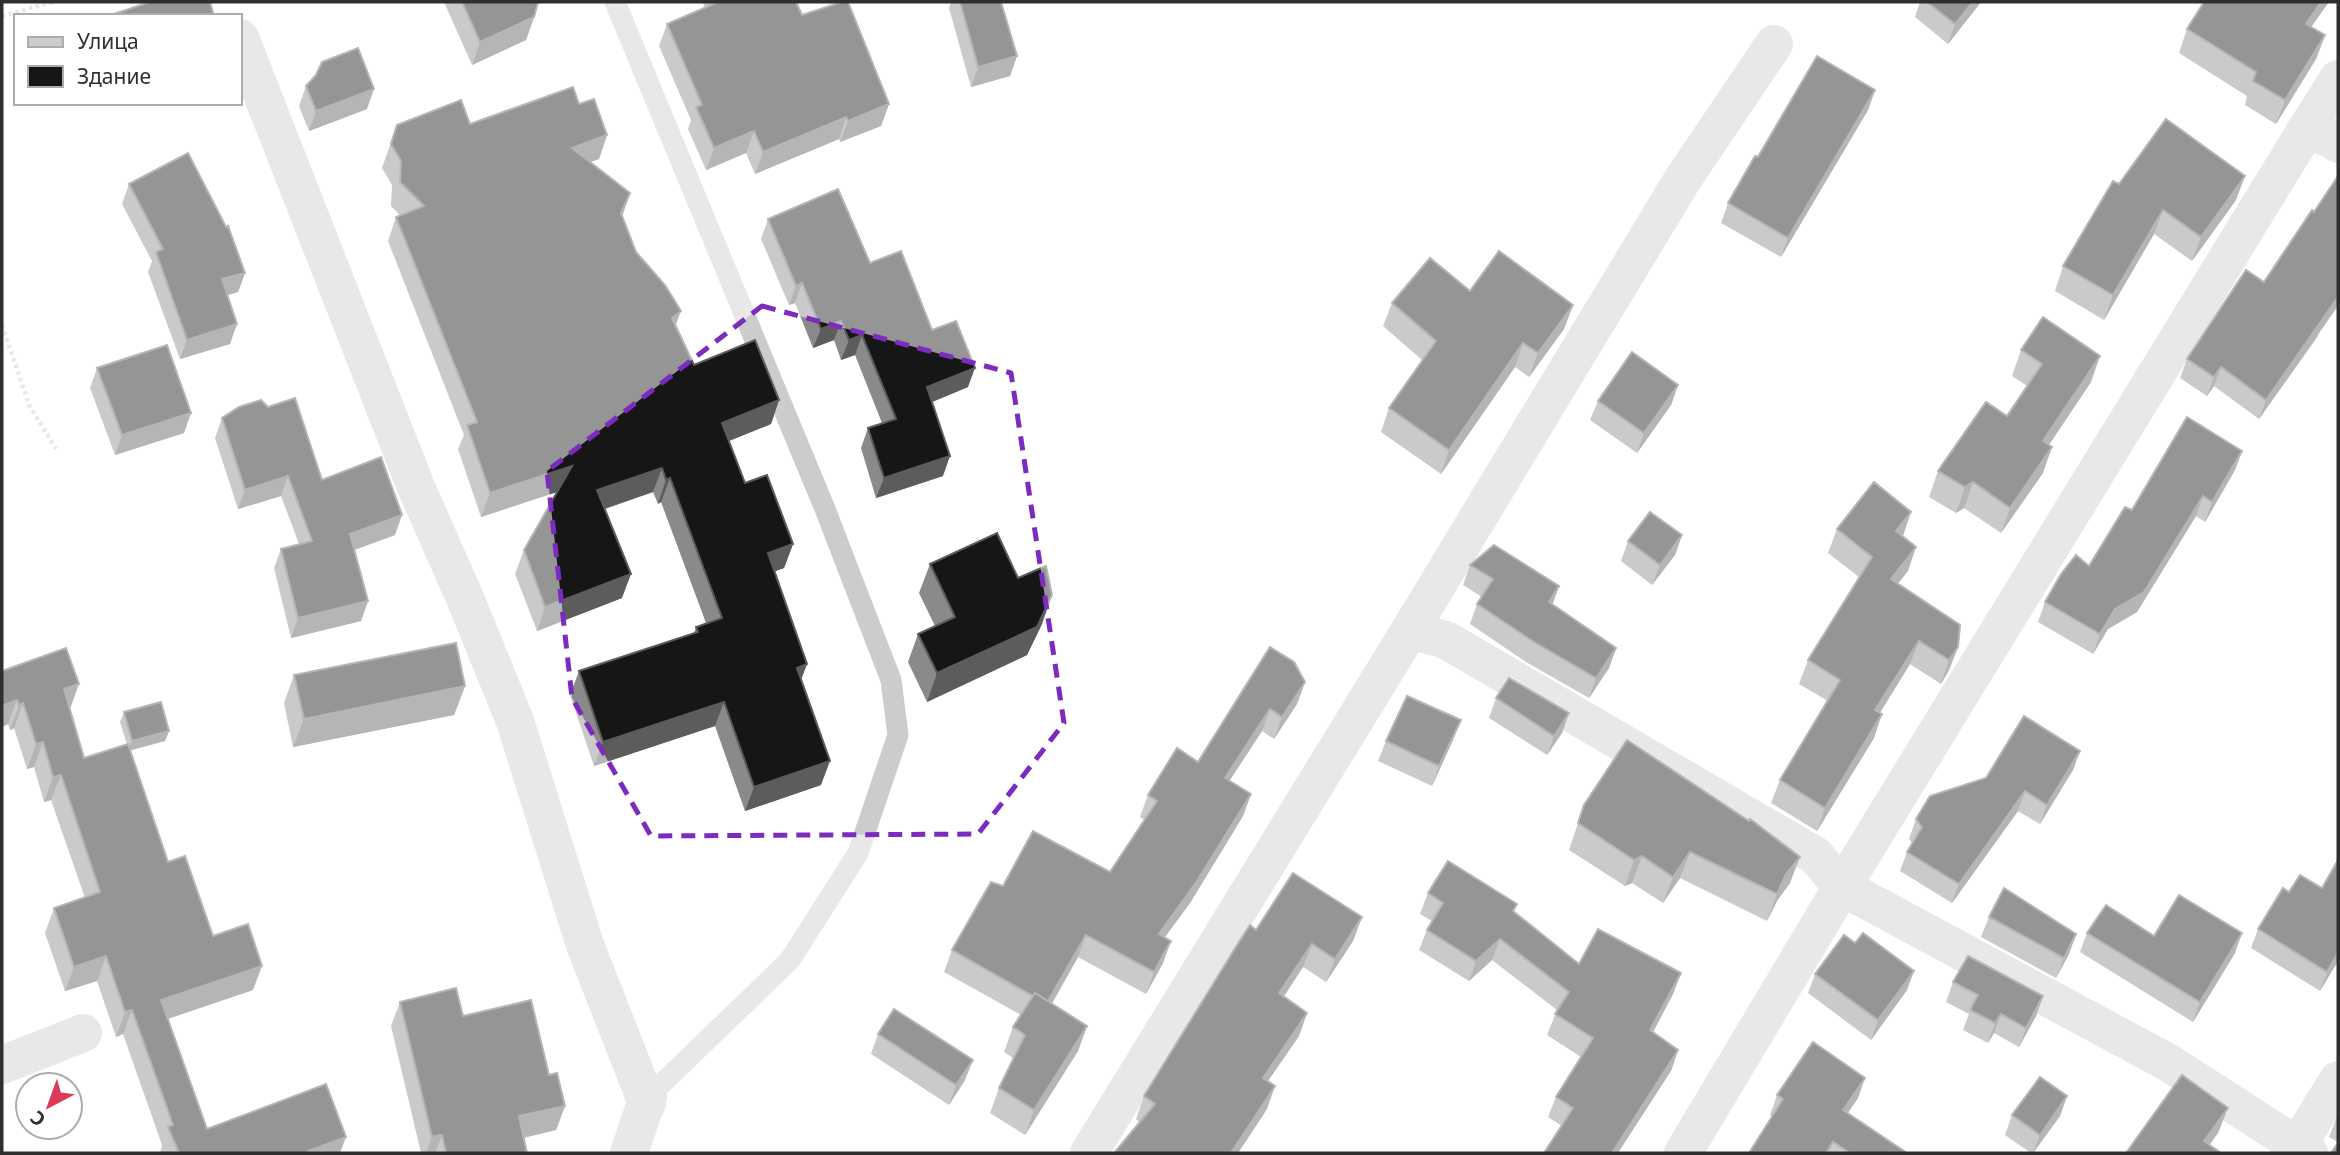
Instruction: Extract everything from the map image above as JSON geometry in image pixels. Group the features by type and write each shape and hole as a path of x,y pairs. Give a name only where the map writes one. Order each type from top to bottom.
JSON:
{"street":[{"path":"242,42 416,487 515,721 585,945 648,1100 629,1153"},
{"path":"1089,1153 1683,179 1774,44"},
{"path":"1684,1153 1842,887 2322,137 2338,79"},
{"path":"1410,630 1446,640 1816,856 1842,887 2169,1063 2300,1151 2338,1080"},
{"path":"2,1065 83,1033"}],"lane":[{"path":"615,2 830,521 891,680 898,735 858,853 790,960 648,1100"}],"path":[{"path":"2,16 53,2"},
{"path":"2,325 29,405 56,449"}],"highlighted area":[{"path":"762,306 1011,373 1064,723 978,834 651,836 572,698 547,471"}],"building":[{"path":"150,2 210,2 213,14 114,14"},
{"path":"462,2 538,2 534,17 480,42"},
{"path":"718,2 796,2 802,15 848,2 889,104 848,121 846,117 763,152 754,131 714,148 696,107 702,105 667,24"},
{"path":"960,2 1001,2 1017,56 978,67"},
{"path":"1927,2 1973,2 1955,24"},
{"path":"2204,2 2321,2 2306,24 2325,35 2285,100 2253,81 2256,72 2187,29"},
{"path":"358,48 374,89 316,111 306,86 316,75 322,62"},
{"path":"1817,56 1875,90 1788,238 1728,203"},
{"path":"573,87 579,104 594,99 607,135 572,148 630,193 621,213 636,252 665,285 681,311 672,318 694,365 755,340 779,400 722,423 745,483 767,475 793,544 768,553 807,664 797,668 830,761 754,787 724,702 603,742 579,671 698,632 696,627 722,618 670,478 666,480 662,468 597,490 631,574 545,607 524,550 572,466 490,493 467,425 477,422 396,217 424,206 400,182 401,161 391,144 397,125 461,100 470,124"},
{"path":"2166,119 2245,176 2201,237 2163,210 2113,295 2063,266 2113,181 2119,184"},
{"path":"188,153 226,227 228,226 245,273 222,279 237,324 187,340 156,252 163,249 129,184"},
{"path":"2338,176 2338,297 2266,400 2221,367 2214,377 2187,359 2246,270 2264,282"},
{"path":"838,189 870,263 901,251 932,330 956,321 975,368 927,387 950,456 884,478 868,428 896,419 862,335 849,340 841,321 821,329 802,283 796,286 768,219"},
{"path":"1499,251 1573,305 1538,353 1523,343 1449,450 1389,408 1436,341 1392,303 1430,258 1470,291"},
{"path":"2043,317 2100,356 2043,441 2052,447 2010,508 1973,482 1965,487 1938,471 1986,402 2007,416 2042,364 2021,350"},
{"path":"167,345 191,413 122,435 97,368"},
{"path":"1632,352 1678,385 1644,433 1598,401"},
{"path":"295,398 322,480 381,457 402,515 350,534 368,601 298,618 281,549 312,541 288,476 245,490 222,418 239,407 261,400 268,407"},
{"path":"2187,417 2242,451 2212,502 2203,496 2144,592 2115,609 2100,634 2045,602 2076,555 2089,566 2125,507 2132,510"},
{"path":"1874,482 1911,512 1896,531 1916,547 1891,579 1960,625 1958,647 1949,660 1919,641 1875,710 1882,714 1825,808 1780,780 1840,680 1808,660 1872,557 1837,529"},
{"path":"1650,512 1682,535 1660,565 1628,541"},
{"path":"997,533 1018,578 1046,566 1052,595 1037,627 937,673 918,634 955,617 930,564"},
{"path":"1494,545 1559,586 1549,602 1616,648 1596,678 1534,642 1477,604 1493,579 1470,565"},
{"path":"456,643 465,686 304,719 294,675"},
{"path":"1270,647 1294,662 1305,682 1282,717 1270,709 1225,778 1251,794 1197,881 1159,934 1171,941 1154,972 1086,935 1048,1001 1035,993 1033,996 952,950 991,882 1003,886 1033,831 1110,872 1157,801 1148,795 1177,748 1198,762"},
{"path":"66,648 79,684 64,689 84,758 128,744 168,862 185,856 213,936 248,924 262,966 161,1000 207,1129 326,1084 346,1137 308,1151 309,1153 179,1153 168,1127 173,1125 132,1010 125,1012 106,956 74,967 54,908 100,892 61,775 53,777 43,742 36,744 23,703 19,705 17,700 2,706 2,671"},
{"path":"1509,678 1569,713 1554,736 1496,698"},
{"path":"1407,696 1461,720 1439,766 1386,741"},
{"path":"161,702 169,731 132,741 124,712"},
{"path":"2024,716 2080,751 2047,805 2025,791 1959,884 1907,852 1922,827 1916,819 1930,796 1986,778"},
{"path":"1627,740 1749,821 1750,819 1800,857 1786,874 1777,894 1690,852 1673,877 1642,856 1634,860 1578,823 1584,805"},
{"path":"2338,860 2338,953 2327,972 2258,929 2283,888 2289,892 2300,875 2322,888"},
{"path":"1448,861 1517,904 1513,911 1579,964 1598,929 1681,973 1650,1030 1678,1050 1612,1153 1544,1153 1573,1108 1556,1097 1593,1038 1555,1014 1569,992 1500,939 1476,961 1427,930 1443,903 1428,893"},
{"path":"1293,873 1362,917 1335,959 1312,944 1279,993 1307,1013 1263,1078 1275,1086 1231,1153 1114,1153 1155,1104 1144,1096 1239,942 1250,925 1256,930"},
{"path":"2004,888 2076,934 2064,958 1989,917"},
{"path":"2179,895 2242,933 2200,1002 2087,933 2106,905 2154,936"},
{"path":"1863,933 1914,971 1878,1020 1815,974 1844,935 1855,943"},
{"path":"1968,956 2043,996 2026,1028 2001,1014 1995,1023 1970,1010 1978,995 1953,982"},
{"path":"456,988 463,1016 531,1000 549,1075 557,1073 565,1106 519,1116 527,1153 446,1153 442,1135 432,1137 400,1002"},
{"path":"1035,993 1087,1026 1034,1110 999,1088 1025,1035 1013,1027"},
{"path":"894,1009 973,1060 956,1085 878,1034"},
{"path":"1813,1042 1865,1078 1843,1110 1907,1153 1850,1153 1833,1142 1826,1153 1749,1153 1783,1099 1777,1095"},
{"path":"2182,1075 2228,1108 2204,1141 2221,1153 2126,1153"},
{"path":"2040,1077 2067,1096 2040,1135 2012,1115"},
{"path":"2338,1143 2338,1153 2331,1153"}]}
